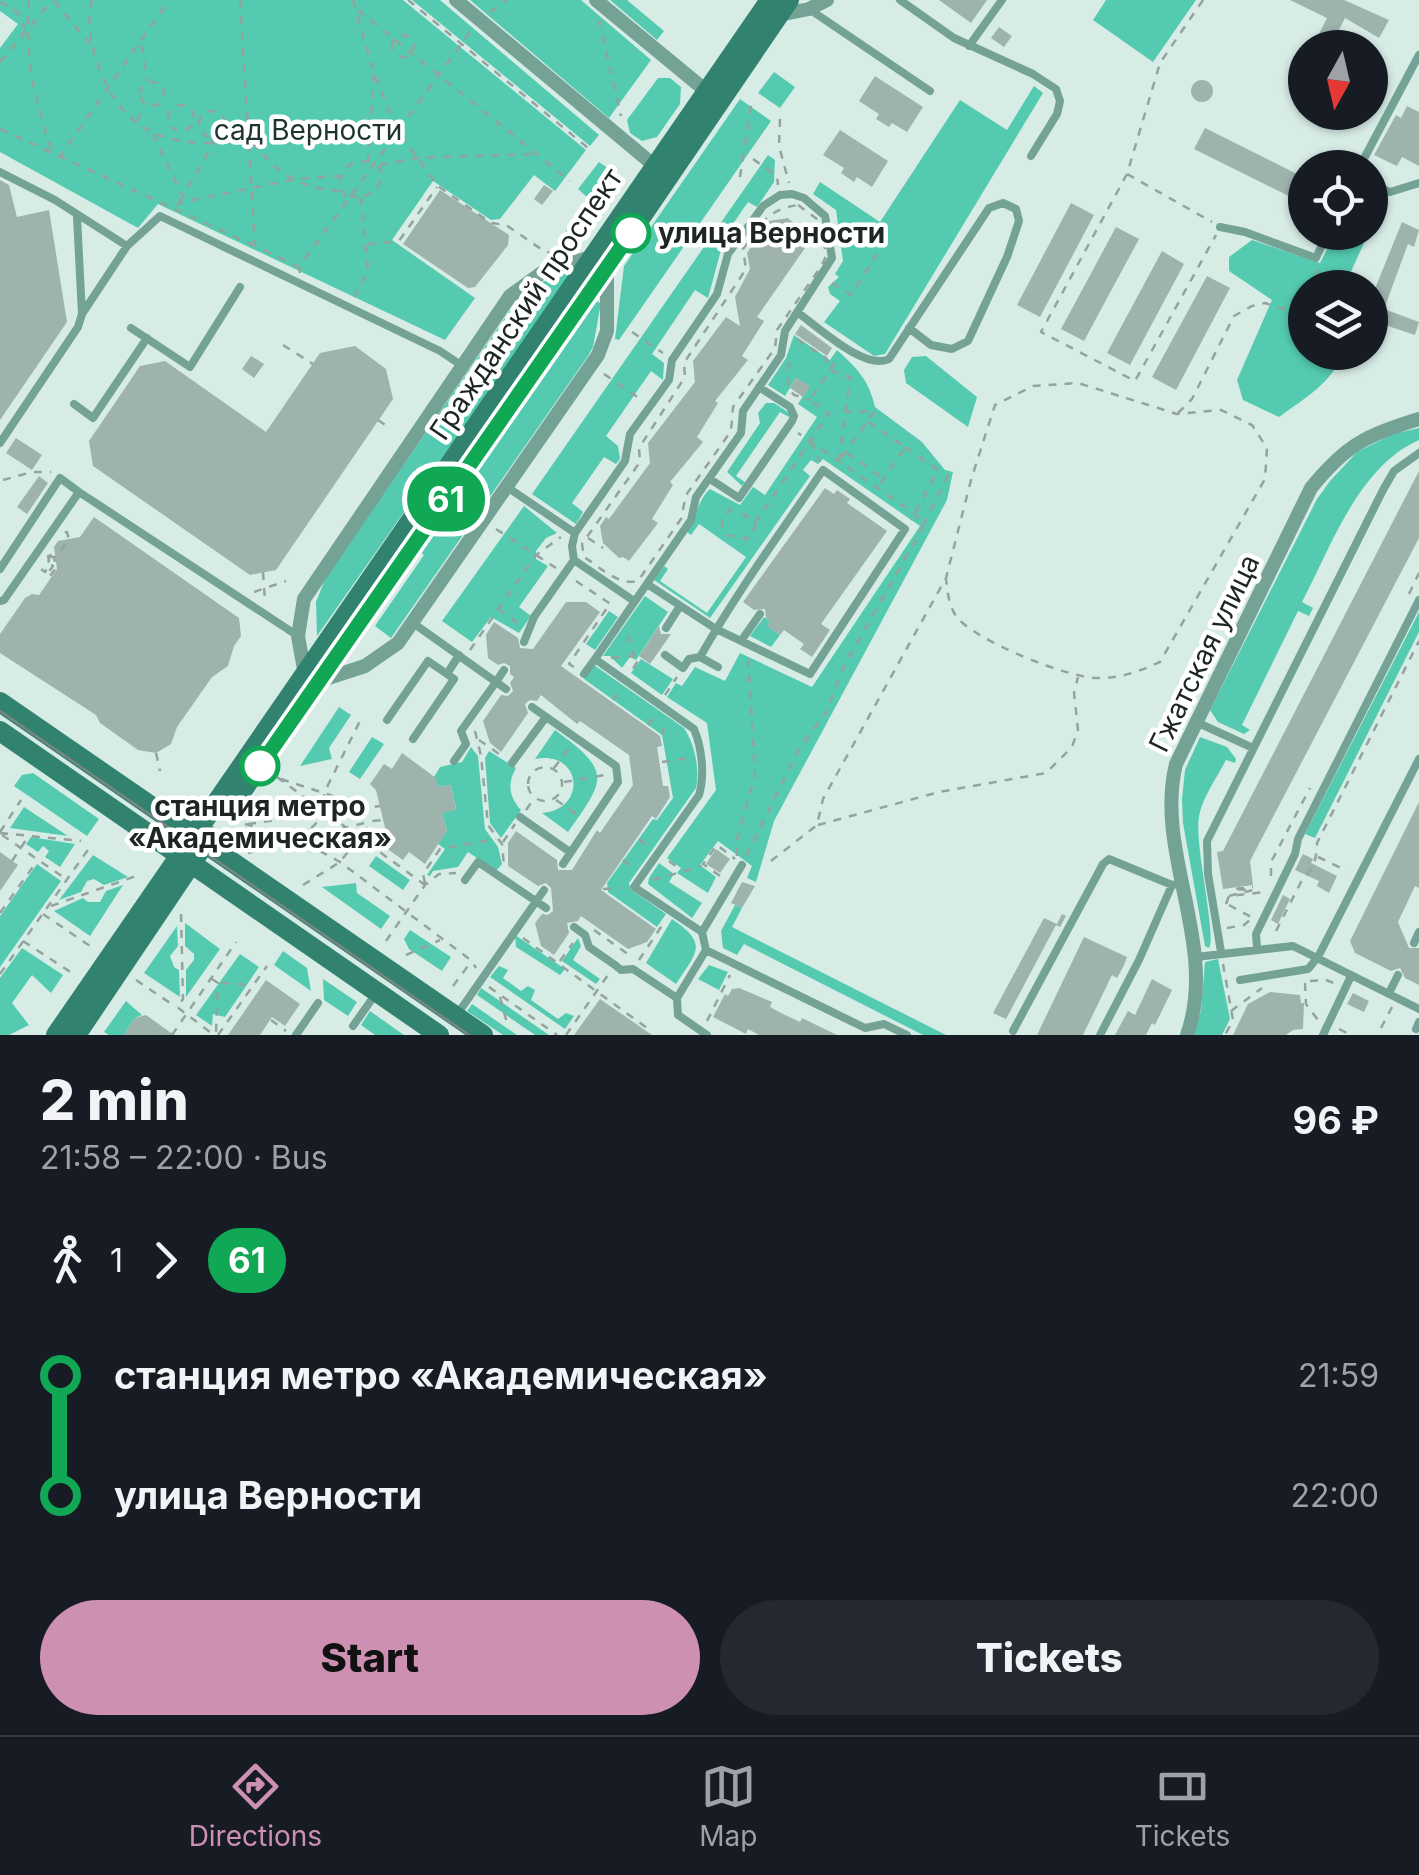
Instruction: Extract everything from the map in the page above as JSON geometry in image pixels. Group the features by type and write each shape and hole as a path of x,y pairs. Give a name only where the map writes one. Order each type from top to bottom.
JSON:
{"main road":[{"name":"Гражданский проспект","path":"56,1035 186,859 713,96 780,5"},
{"path":"0,702 483,1035"},
{"path":"0,731 439,1035"},
{"name":"Гражданский проспект","path":"76,1035 186,859"}],"street":[{"path":"456,0 661,172"},
{"path":"780,5 827,0"},
{"path":"597,7 713,96"},
{"path":"600,262 607,330 604,344 507,487 398,643 365,666 312,678 298,636 299,617 311,584 462,365 510,296 526,282 543,272 600,262"},
{"name":"Гжатская улица","path":"1187,1035 1196,958 1178,884 1172,779 1194,722 1311,488 1357,442 1419,418"}],"lane":[{"path":"900,0 969,46 1032,74 1056,90 1060,101 1057,114 1031,156"},
{"path":"969,46 1002,0"},
{"path":"780,5 930,91"},
{"path":"1368,150 1419,55"},
{"path":"0,172 55,200 76,217 127,246"},
{"path":"1388,191 1419,184"},
{"path":"524,642 534,617 574,560 575,533 625,460 630,434 668,380 672,360 717,294 728,254 763,206 780,195 804,198 825,216 832,250 822,276 782,329 781,356 744,411 740,434 696,498 692,520 584,674"},
{"path":"797,312 868,361 889,359 909,328 989,208 1003,204 1016,209 1020,221 1007,257 968,340 952,349 942,347 930,344 909,328"},
{"path":"0,443 127,246 160,216 462,365"},
{"path":"76,217 82,314"},
{"path":"1220,227 1246,232 1316,258 1320,250"},
{"path":"131,328 190,366 240,287"},
{"path":"74,404 93,418 147,338"},
{"path":"710,479 738,498 789,426 794,416 787,405 759,387"},
{"path":"787,405 794,395"},
{"path":"1221,952 1208,874 1207,841 1389,481 1402,464 1419,453"},
{"path":"647,584 716,630 810,674 905,530 823,470 716,630 700,657"},
{"path":"0,569 60,478 298,636"},
{"path":"507,487 575,533"},
{"path":"0,601 79,492"},
{"path":"574,560 634,600"},
{"path":"1256,948 1256,920 1295,854 1298,840 1419,600"},
{"path":"666,628 680,606"},
{"path":"745,643 760,614"},
{"path":"413,622 464,653 506,688"},
{"path":"447,674 464,653"},
{"path":"665,656 684,668 688,659 700,657 718,668"},
{"path":"595,659 694,728 703,780 699,795 634,886 702,932"},
{"path":"387,720 428,661 454,679 413,739"},
{"path":"452,738 504,670"},
{"path":"532,707 616,766 618,782 562,864"},
{"path":"512,763 546,716"},
{"path":"1194,722 1253,748"},
{"path":"454,761 466,744 460,731"},
{"path":"1240,980 1308,969 1318,957 1419,759"},
{"path":"520,817 570,852"},
{"path":"1013,1031 1109,859 1178,884 1100,1035"},
{"path":"465,880 478,862 546,908"},
{"path":"704,1033 678,1015 678,998 706,950 702,932 740,863"},
{"path":"456,1016 544,890"},
{"path":"577,929 589,947 614,966 621,970 636,965 678,998"},
{"path":"1414,943 1419,932"},
{"path":"1196,958 1293,946 1419,1009"},
{"path":"706,950 866,1032 884,1024 906,1035"},
{"path":"1388,994 1398,975"},
{"path":"1323,1035 1351,976"},
{"path":"352,1026 377,992"},
{"path":"294,1035 318,1003"}],"path":[{"path":"29,0 26,30 32,87 56,157"},
{"path":"0,62 52,0 92,46"},
{"path":"92,0 92,46 107,89 136,121 152,132 176,141 248,141 278,170 295,180 361,198 380,186 380,166"},
{"path":"56,157 169,0"},
{"path":"240,0 255,246"},
{"path":"345,0 570,181"},
{"path":"353,0 374,73 397,130 438,186 491,223 506,225 554,254"},
{"path":"408,0 593,152"},
{"path":"0,129 299,267 460,42 480,20 507,0"},
{"path":"1126,174 1220,227 1136,381 1041,332 1126,174 1160,63 1203,0"},
{"path":"0,2 17,12 26,30"},
{"path":"597,7 620,116"},
{"path":"402,35 412,38 411,53 396,54 394,40 402,35"},
{"path":"139,43 144,50 148,82"},
{"path":"368,162 374,73"},
{"path":"161,103 146,105 139,95 142,87 148,82 157,83 162,88 161,103 170,112"},
{"path":"740,177 752,98"},
{"path":"136,121 146,105"},
{"path":"212,137 203,132 197,122 188,107 176,106 170,112 169,123 178,131 186,130 197,122 206,113 220,114 224,128 212,137"},
{"path":"780,119 779,146 792,194"},
{"path":"176,141 178,131"},
{"path":"152,132 182,196"},
{"path":"175,208 213,144 212,137"},
{"path":"380,166 416,158 536,154"},
{"path":"752,159 777,176 780,195"},
{"path":"179,203 295,180 341,176 352,164 375,162 380,166"},
{"path":"341,176 342,191"},
{"path":"366,244 400,241 438,186"},
{"path":"349,307 368,270 361,198"},
{"path":"798,205 820,222 826,256 782,329 775,348 733,407 730,430 686,495 681,519 638,582 621,581 584,556 580,550 586,538 640,462 639,448 685,377 684,363 746,269 743,249 765,218 778,208 798,205"},
{"path":"822,276 851,295 877,254"},
{"path":"1316,258 1317,270"},
{"path":"1177,414 1192,399 1234,316 1265,303 1288,312"},
{"path":"632,332 672,360"},
{"path":"791,346 792,336 826,358 830,370"},
{"path":"283,344 314,364"},
{"path":"755,523 735,506 722,517 727,535 737,540 753,534 755,523 829,413 788,388 790,356"},
{"path":"810,400 838,358"},
{"path":"830,370 850,377 839,461"},
{"path":"603,374 650,406"},
{"path":"817,825 823,799 946,578 995,405 1034,386 1078,383 1177,414 1221,410 1252,425 1268,448 1264,480 1160,662 1131,675 1078,676 983,639 956,616 946,578"},
{"path":"839,461 876,411 845,412"},
{"path":"378,420 388,427"},
{"path":"868,422 938,470 905,530"},
{"path":"789,426 916,514 923,527"},
{"path":"810,440 823,470"},
{"path":"878,488 904,447"},
{"path":"846,452 884,478"},
{"path":"3,480 32,472 50,472 60,478"},
{"path":"740,863 797,753 826,712 846,664 949,474"},
{"path":"46,548 49,561 42,570 45,572 50,564 50,576 56,568 52,557 68,539 67,532"},
{"path":"464,653 542,547 575,533"},
{"path":"586,538 603,548"},
{"path":"263,572 266,618"},
{"path":"237,597 286,582"},
{"path":"584,674 569,664 610,604"},
{"path":"498,609 528,631"},
{"path":"620,622 625,625 634,656"},
{"path":"1222,915 1220,902 1276,931 1419,641"},
{"path":"740,863 736,843 755,776 745,643"},
{"path":"771,861 817,825 940,792 1046,773 1072,747 1078,730 1074,693 1078,676"},
{"path":"663,698 673,704"},
{"path":"300,840 325,814 324,793 362,717"},
{"path":"553,770 577,738"},
{"path":"156,753 160,770"},
{"path":"481,756 488,826 502,844 504,867 498,876"},
{"path":"662,762 700,756"},
{"path":"545,767 553,770 562,782 561,792 547,801 536,798 528,785 535,770 545,767"},
{"path":"562,782 617,774"},
{"path":"370,808 277,778 425,884"},
{"path":"554,798 590,823"},
{"path":"0,835 21,800"},
{"path":"380,806 244,824 300,840 340,862 472,961 482,978 500,995 557,1035"},
{"path":"246,854 383,820"},
{"path":"303,885 340,862 372,821"},
{"path":"0,835 81,841"},
{"path":"0,835 67,880"},
{"path":"12,860 29,835"},
{"path":"425,884 423,874 440,849 496,839"},
{"path":"731,884 703,864 716,846 740,863"},
{"path":"0,974 90,847"},
{"path":"1311,852 1317,847"},
{"path":"1316,856 1359,877"},
{"path":"665,858 681,870"},
{"path":"0,912 38,860"},
{"path":"386,941 425,884 438,874 454,872 465,880"},
{"path":"48,907 140,875"},
{"path":"1229,896 1252,890 1233,890 1254,886"},
{"path":"1229,896 1255,893"},
{"path":"1226,904 1229,896"},
{"path":"559,962 577,929 586,924 636,965 672,912"},
{"path":"42,914 90,946"},
{"path":"177,1008 183,999 181,914"},
{"path":"1224,928 1256,920"},
{"path":"514,931 647,1028"},
{"path":"406,955 442,939"},
{"path":"23,942 72,973"},
{"path":"172,1035 236,942"},
{"path":"1221,952 1233,1020 1226,1035"},
{"path":"453,986 472,961"},
{"path":"216,1035 267,966"},
{"path":"566,1035 614,966"},
{"path":"211,978 218,983 253,986"},
{"path":"136,980 216,1035"},
{"path":"1319,1019 1306,1004 1304,982 1326,980 1345,988"},
{"path":"216,1035 218,983"},
{"path":"1231,1011 1260,989 1272,985"},
{"path":"704,1033 725,986"},
{"path":"500,995 507,1023"},
{"path":"1381,1028 1392,1005"},
{"path":"581,1014 586,1018"},
{"path":"270,1020 294,1035"}],"green space":[{"name":"сад Верности","path":"0,0 403,0 586,150 555,191 534,175 500,219 491,220 433,181 392,240 475,298 445,340 158,204 138,228 0,152 0,48 18,24 0,11"},
{"path":"412,0 440,0 599,135 590,146"},
{"path":"470,0 581,0 651,60 609,118"},
{"path":"610,0 627,0 664,31 657,40"},
{"path":"1106,0 1196,0 1153,62 1093,20"},
{"path":"774,72 795,87 780,108 758,93"},
{"path":"658,78 670,78 681,87 680,104 657,137 642,141 630,133 627,120"},
{"path":"1034,86 1043,93 885,354 874,356 824,322 840,301 830,294 828,287 839,277 835,274 843,261 836,210 813,194 820,182 880,222 960,100 1007,130"},
{"path":"740,99 771,121 619,340 615,339 624,266"},
{"path":"768,155 775,160 774,182 757,207 748,202 717,247 721,250 708,298 695,290 652,354 664,363 663,380 651,371 606,436 618,446 620,459 616,464 604,457 572,503 583,512 576,524 532,494"},
{"path":"599,162 615,173 580,228 581,233 554,250 588,198 578,189"},
{"path":"1252,240 1320,263 1326,250 1361,250 1352,270 1288,270 1288,370 1333,370 1308,396 1279,417 1243,400 1237,380 1272,300 1229,271 1229,257"},
{"path":"564,273 569,277 317,636 316,602 326,577 511,309 540,283"},
{"path":"592,300 601,303 588,356 391,638 375,626 424,555 418,550"},
{"path":"794,335 830,360 837,350 861,375 875,407 922,442 945,470 953,472 947,500 774,821 756,882 747,878 752,866 718,841 700,865 716,877 708,893 677,873 681,868 667,858 716,790 707,723 667,697 676,683 682,686 695,667 725,681 740,653 812,687 920,526 823,459 818,464 811,460 803,470 810,476 710,618 654,580 664,566 668,569 660,581 707,613 746,557 699,524 691,535 687,532 710,489 740,505 753,487 765,495 817,417 798,404 809,386 796,378 785,396 768,385 786,358"},
{"path":"926,356 977,397 968,427 906,383 904,370 912,357"},
{"path":"766,403 774,403 791,414 789,417 780,412 736,476 745,482 742,486 727,472 760,423 758,413"},
{"path":"1419,428 1419,440 1379,469 1348,511 1302,602 1313,608 1309,616 1298,611 1242,725 1250,730 1244,734 1218,722 1210,710 1317,499 1357,452 1393,434"},
{"path":"524,506 557,533 546,538 536,551 536,559 548,566 519,607 531,616 519,633 491,617 472,642 442,621"},
{"path":"645,596 668,612 636,660 630,657 622,668 610,656 603,656"},
{"path":"609,611 618,617 595,650 586,644"},
{"path":"1419,612 1419,632 1315,838 1305,834"},
{"path":"764,617 780,635 771,647 750,636"},
{"path":"641,659 673,679 662,695 631,673"},
{"path":"594,665 684,728 696,757 696,788 629,883 630,889 666,914 657,927 608,892 607,883 673,798 662,735 584,679"},
{"path":"339,707 351,715 329,748 332,759 300,766"},
{"path":"555,730 586,756 597,776 590,799 568,832 542,813 567,802 572,792 570,771 563,763 535,759"},
{"path":"372,737 384,744 360,779 349,772"},
{"path":"1200,737 1227,747 1236,759 1235,763 1226,760 1199,817 1209,948 1205,946 1183,823 1185,770"},
{"path":"471,747 478,756 485,829 498,847 502,864 496,871 468,852 458,867 433,871 430,876 427,875 445,849 438,844 447,831 442,813 456,809 451,785 438,787 434,777 440,767 462,762"},
{"path":"489,751 516,768 511,790 521,810 501,838 490,823 485,758"},
{"path":"33,773 99,819 87,836 14,786 22,775"},
{"path":"24,807 68,836 10,828"},
{"path":"31,837 75,844 60,867 45,857 49,851 43,846 38,852 26,844"},
{"path":"93,855 128,877 104,885 94,879 87,881 81,892 59,900"},
{"path":"376,856 410,880 403,890 369,866"},
{"path":"659,863 674,874 669,882 702,903 692,918 648,884"},
{"path":"37,864 61,881 0,967 0,916"},
{"path":"356,883 357,893 390,916 381,929 322,887"},
{"path":"123,885 90,936 54,911 83,898 100,902 106,891"},
{"path":"735,905 742,908 732,927 946,1035 923,1035 744,944 737,955 723,948 721,931"},
{"path":"672,919 691,935 696,949 676,984 646,963"},
{"path":"185,923 220,949 186,997 186,970 194,954 185,946"},
{"path":"177,926 178,946 170,956 179,970 180,997 144,973"},
{"path":"410,930 451,957 442,971 409,949 404,939"},
{"path":"515,935 565,969 560,975 516,947"},
{"path":"578,938 581,946 573,960 600,979 596,984 562,961"},
{"path":"22,948 63,975 51,993 32,975 12,1003 29,1025 0,1035 0,978"},
{"path":"283,951 307,968 311,991 274,965"},
{"path":"240,954 259,967 225,1017 213,1014 212,1026 196,1015"},
{"path":"1218,959 1230,1019 1222,1035 1194,1035 1201,1010 1205,962"},
{"path":"709,965 728,972 719,990 698,979"},
{"path":"499,966 508,970 503,978 521,991 528,986 535,990 531,1000 558,1019 566,1013 574,1016 565,1029 490,977"},
{"path":"323,979 357,1002 348,1016 324,1000"},
{"path":"481,988 549,1035 535,1035 477,995"},
{"path":"126,1001 142,1015 135,1018 124,1035 104,1032"},
{"path":"472,1004 517,1035 503,1035 467,1011"},
{"path":"370,1011 404,1035 375,1035 361,1025"}],"building":[{"path":"939,0 987,0 971,23"},
{"path":"1290,0 1344,0 1389,20 1383,30 1365,30 1345,18 1339,30 1321,30 1327,18"},
{"path":"999,27 1012,36 1004,47 991,38"},
{"path":"875,76 923,107 907,132 876,119 879,114 859,101"},
{"path":"1202,80 1210,83 1210,99 1202,102 1194,99 1191,91 1194,83"},
{"path":"1407,106 1419,112 1419,166 1402,157 1397,166 1388,162 1388,150 1377,150 1396,115 1401,118"},
{"path":"1205,128 1288,170 1288,196 1194,149"},
{"path":"840,130 888,161 872,187 857,177 854,182 841,173 844,168 823,155"},
{"path":"0,180 9,185 17,217 49,210 67,322 0,420"},
{"path":"544,185 553,191 542,205 534,199"},
{"path":"440,190 509,235 508,245 475,287 468,288 403,244"},
{"path":"1071,203 1094,215 1040,317 1017,305"},
{"path":"788,218 804,233 805,248 757,317 764,321 742,356 748,360 715,401 718,403 697,437 703,442 670,482 673,485 652,519 658,523 629,561 619,558 603,543 600,526 650,463 648,443 695,382 693,361 726,317 740,326 735,297 750,269 747,253 769,221"},
{"path":"1402,222 1419,230 1414,247 1408,244 1388,298 1388,270 1383,270"},
{"path":"1116,227 1139,239 1084,341 1061,329"},
{"path":"1162,251 1184,264 1130,365 1107,353"},
{"path":"1207,276 1230,288 1176,390 1152,377"},
{"path":"1388,310 1419,322 1415,335 1388,326"},
{"path":"801,325 832,348 827,356 795,334"},
{"path":"355,346 386,369 393,399 276,570 250,575 93,466 89,441 140,366 165,361 266,432 320,353"},
{"path":"251,356 264,364 254,378 242,369"},
{"path":"796,378 810,386 803,397 790,388"},
{"path":"16,438 42,455 32,470 6,453"},
{"path":"1419,471 1419,538 1250,861 1253,885 1223,889 1217,852 1223,851"},
{"path":"39,476 48,483 27,514 17,507"},
{"path":"825,488 834,494 837,490 850,499 847,503 887,531 821,624 830,630 812,657 800,649 804,644 784,630 780,635 767,626 770,621 765,609 754,610 743,602"},
{"path":"94,517 239,618 241,636 228,666 212,677 177,727 171,744 156,753 138,750 100,723 96,715 0,653 0,634 25,598 39,595 57,569 54,547 58,541 80,537"},
{"path":"566,602 586,602 600,612 561,666 660,736 662,746 657,747 663,786 668,786 670,797 656,819 652,816 601,890 656,929 647,942 628,949 581,916 578,921 567,923 569,933 554,955 541,946 535,923 542,914 553,911 551,888 546,883 538,886 508,866 508,843 516,831 557,860 558,870 572,870 597,830 600,833 633,785 629,755 580,721 577,724 541,695 537,701 525,704 528,713 501,752 490,743 483,721 501,695 508,696 513,691 510,666 498,665 488,658 486,635 494,622 518,638 520,648 533,649"},
{"path":"659,626 661,634 671,634 650,664 639,656"},
{"path":"402,753 436,778 438,787 451,785 456,810 442,813 447,831 425,864 409,852 403,860 382,845 387,836 376,790 370,784 384,764 392,769"},
{"path":"1419,802 1419,888 1415,886 1398,922 1409,948 1419,948 1419,985 1405,978 1400,968 1391,971 1355,953 1350,941"},
{"path":"716,849 730,859 720,873 706,864"},
{"path":"0,852 18,865 0,891"},
{"path":"1303,854 1313,859 1311,863 1337,876 1329,893 1317,886 1319,881 1295,870"},
{"path":"742,882 755,886 742,908 731,903"},
{"path":"1283,895 1290,899 1278,924 1271,920"},
{"path":"1062,914 1066,916 1060,927 1056,925 1006,1019 993,1013 1044,918 1057,924"},
{"path":"1084,937 1127,957 1124,965 1117,978 1112,975 1083,1035 1037,1035"},
{"path":"1152,979 1172,990 1155,1025 1152,1023 1146,1035 1115,1035 1128,1011 1135,1015"},
{"path":"266,980 300,1004 285,1026 272,1017 260,1035 228,1035"},
{"path":"739,988 772,1002 770,1007 783,1014 800,1022 802,1018 837,1035 759,1035 748,1029 746,1034 713,1017 725,994 728,996 732,989"},
{"path":"1270,992 1300,995 1304,1003 1303,1029 1286,1035 1233,1035 1248,1004"},
{"path":"1353,993 1369,1001 1364,1012 1347,1004"},
{"path":"600,999 652,1035 574,1035"},
{"path":"146,1015 174,1035 124,1035 135,1018"}],"tram line":[{"path":"0,711 469,1035"}],"bus line":[{"name":"61","path":"260,766 631,233"}],"place":[{"name":"улица Верности","path":"631,233"},
{"name":"станция метро «Академическая»","path":"260,766"}]}
